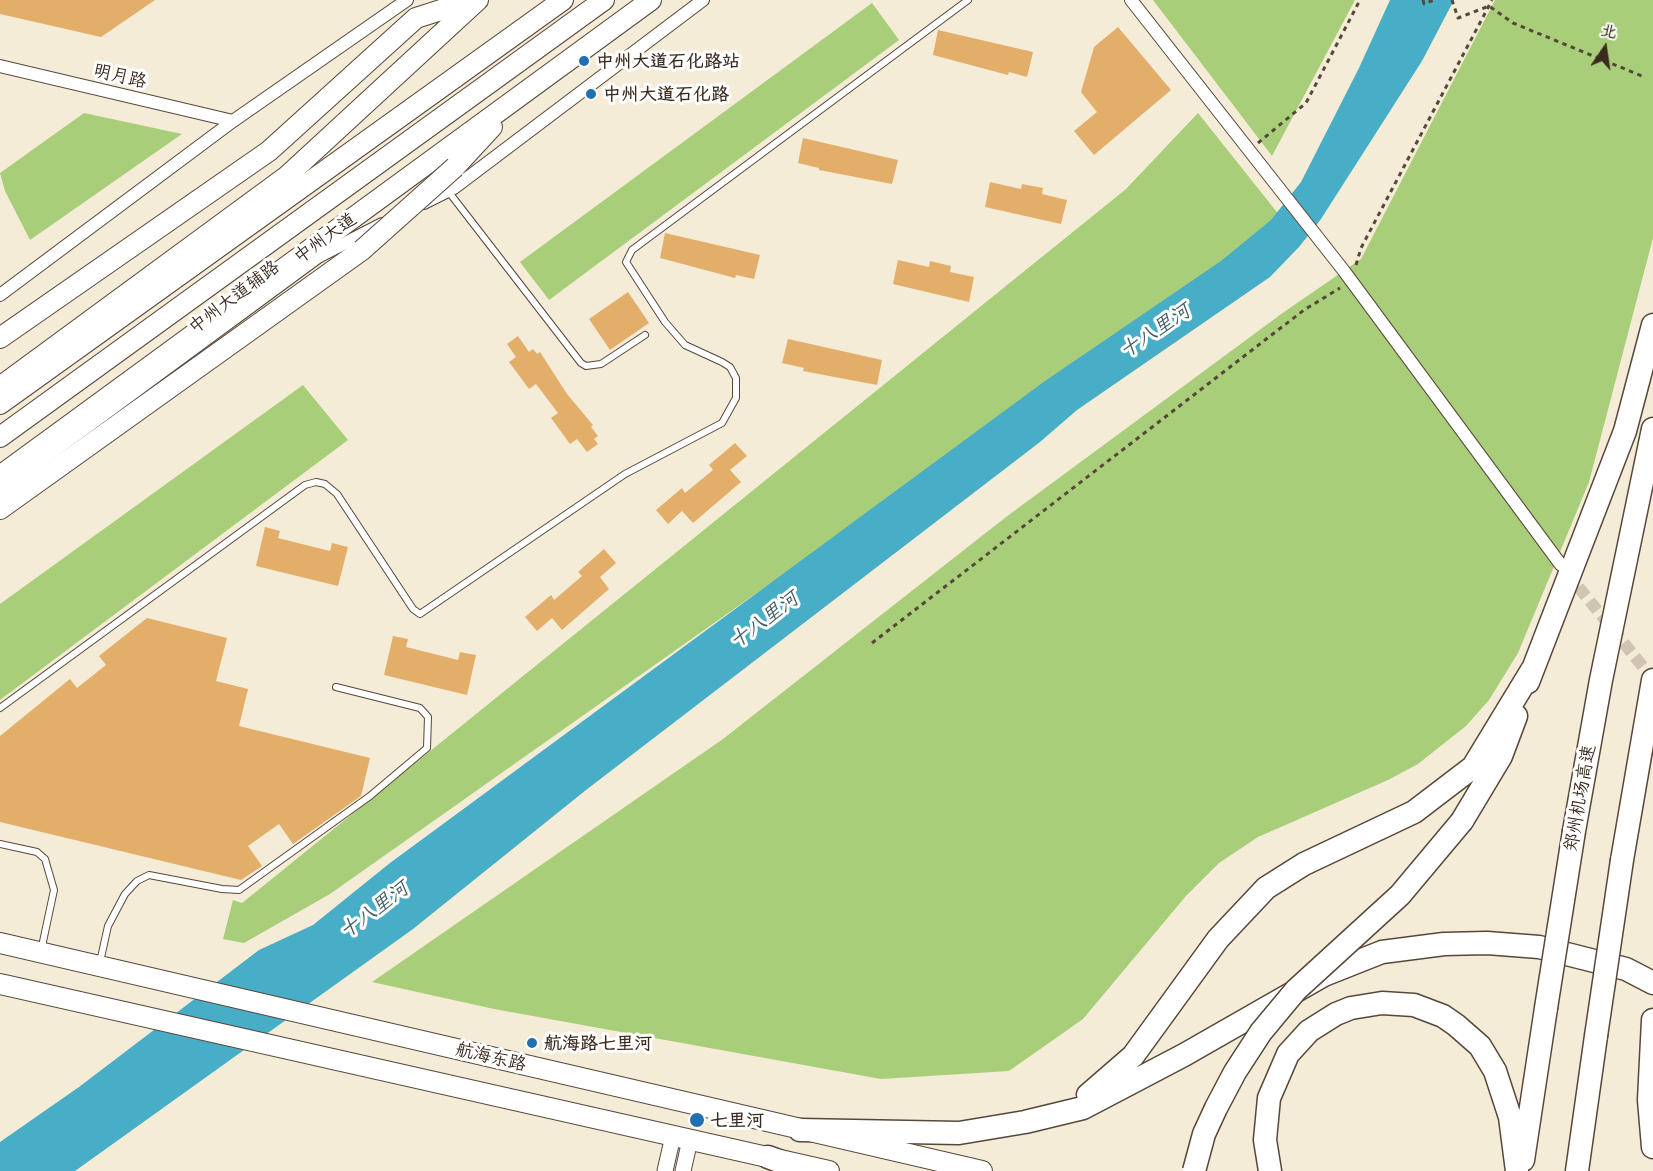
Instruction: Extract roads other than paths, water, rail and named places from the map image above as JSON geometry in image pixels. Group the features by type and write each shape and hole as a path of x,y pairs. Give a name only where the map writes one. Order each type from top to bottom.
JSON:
{"highway":[{"path":"1194,1171 1204,1134 1215,1108 1261,1032 1296,990 1400,895 1462,820 1501,756 1532,670 1626,431 1653,325"},
{"name":"郑州机场高速","path":"1519,1171 1601,680 1653,429"},
{"path":"1053,1117 1085,1097 1133,1056 1218,939 1266,888 1304,864 1414,812 1473,767 1532,670"},
{"path":"1577,1171 1622,860 1653,680"},
{"path":"800,1130 959,1133 1053,1117 1083,1108 1184,1055 1324,975 1382,952 1444,944 1487,942 1539,947 1626,969 1653,983"},
{"path":"1270,1171 1265,1140 1269,1098 1288,1054 1309,1031 1329,1017 1351,1008 1382,1003 1429,1010 1456,1025 1480,1046 1494,1071 1510,1117 1519,1171"},
{"path":"1653,1020 1649,1100 1653,1147"},
{"path":"768,1157 806,1171"}],"main road":[{"path":"0,338 268,151 416,18 472,0"},
{"path":"0,387 287,176 478,0"},
{"path":"0,404 563,0"},
{"name":"中州大道","path":"0,437 604,0"},
{"name":"中州大道","path":"0,476 651,0"},
{"path":"0,509 363,250 455,167 522,94"},
{"name":"航海东路","path":"0,943 982,1171"},
{"name":"航海东路","path":"0,984 829,1171"}],"street":[{"path":"0,295 232,121 407,0"},
{"name":"中州大道辅路","path":"0,491 318,257 448,191 703,0"},
{"path":"1131,0 1348,276 1561,565"},
{"name":"明月路","path":"0,66 232,121"},
{"path":"665,1171 682,1138"},
{"path":"682,1138 683,1171"}],"lane":[{"path":"0,708 305,485 316,482 325,484 337,494 413,609 420,614 626,474 722,423 736,398 736,378 730,367 723,362 685,345 665,322 626,262 632,250 968,0"},
{"path":"448,191 581,363 586,366 601,364 645,334"},
{"path":"99,965 108,926 125,894 137,881 149,875 222,889 239,890 369,796 427,748 428,717 420,708 336,687"},
{"path":"0,844 37,852 45,859 48,866 54,890 41,952"}],"water":[{"name":"十八里河","path":"1390,0 1454,0 1422,61 1321,219 1299,247 1270,277 1077,410 1040,442 586,790 413,929 75,1171 0,1171 0,1142 79,1087 259,950 313,925 390,863 1045,381 1221,261 1271,220 1301,182 1359,68"}],"tunnel":[{"path":"1567,573 1653,679"}],"place":[{"name":"中州大道石化路站","path":"584,61"},
{"name":"中州大道石化路","path":"591,94"},
{"name":"航海路七里河","path":"532,1043"},
{"name":"七里河","path":"697,1120"}]}
